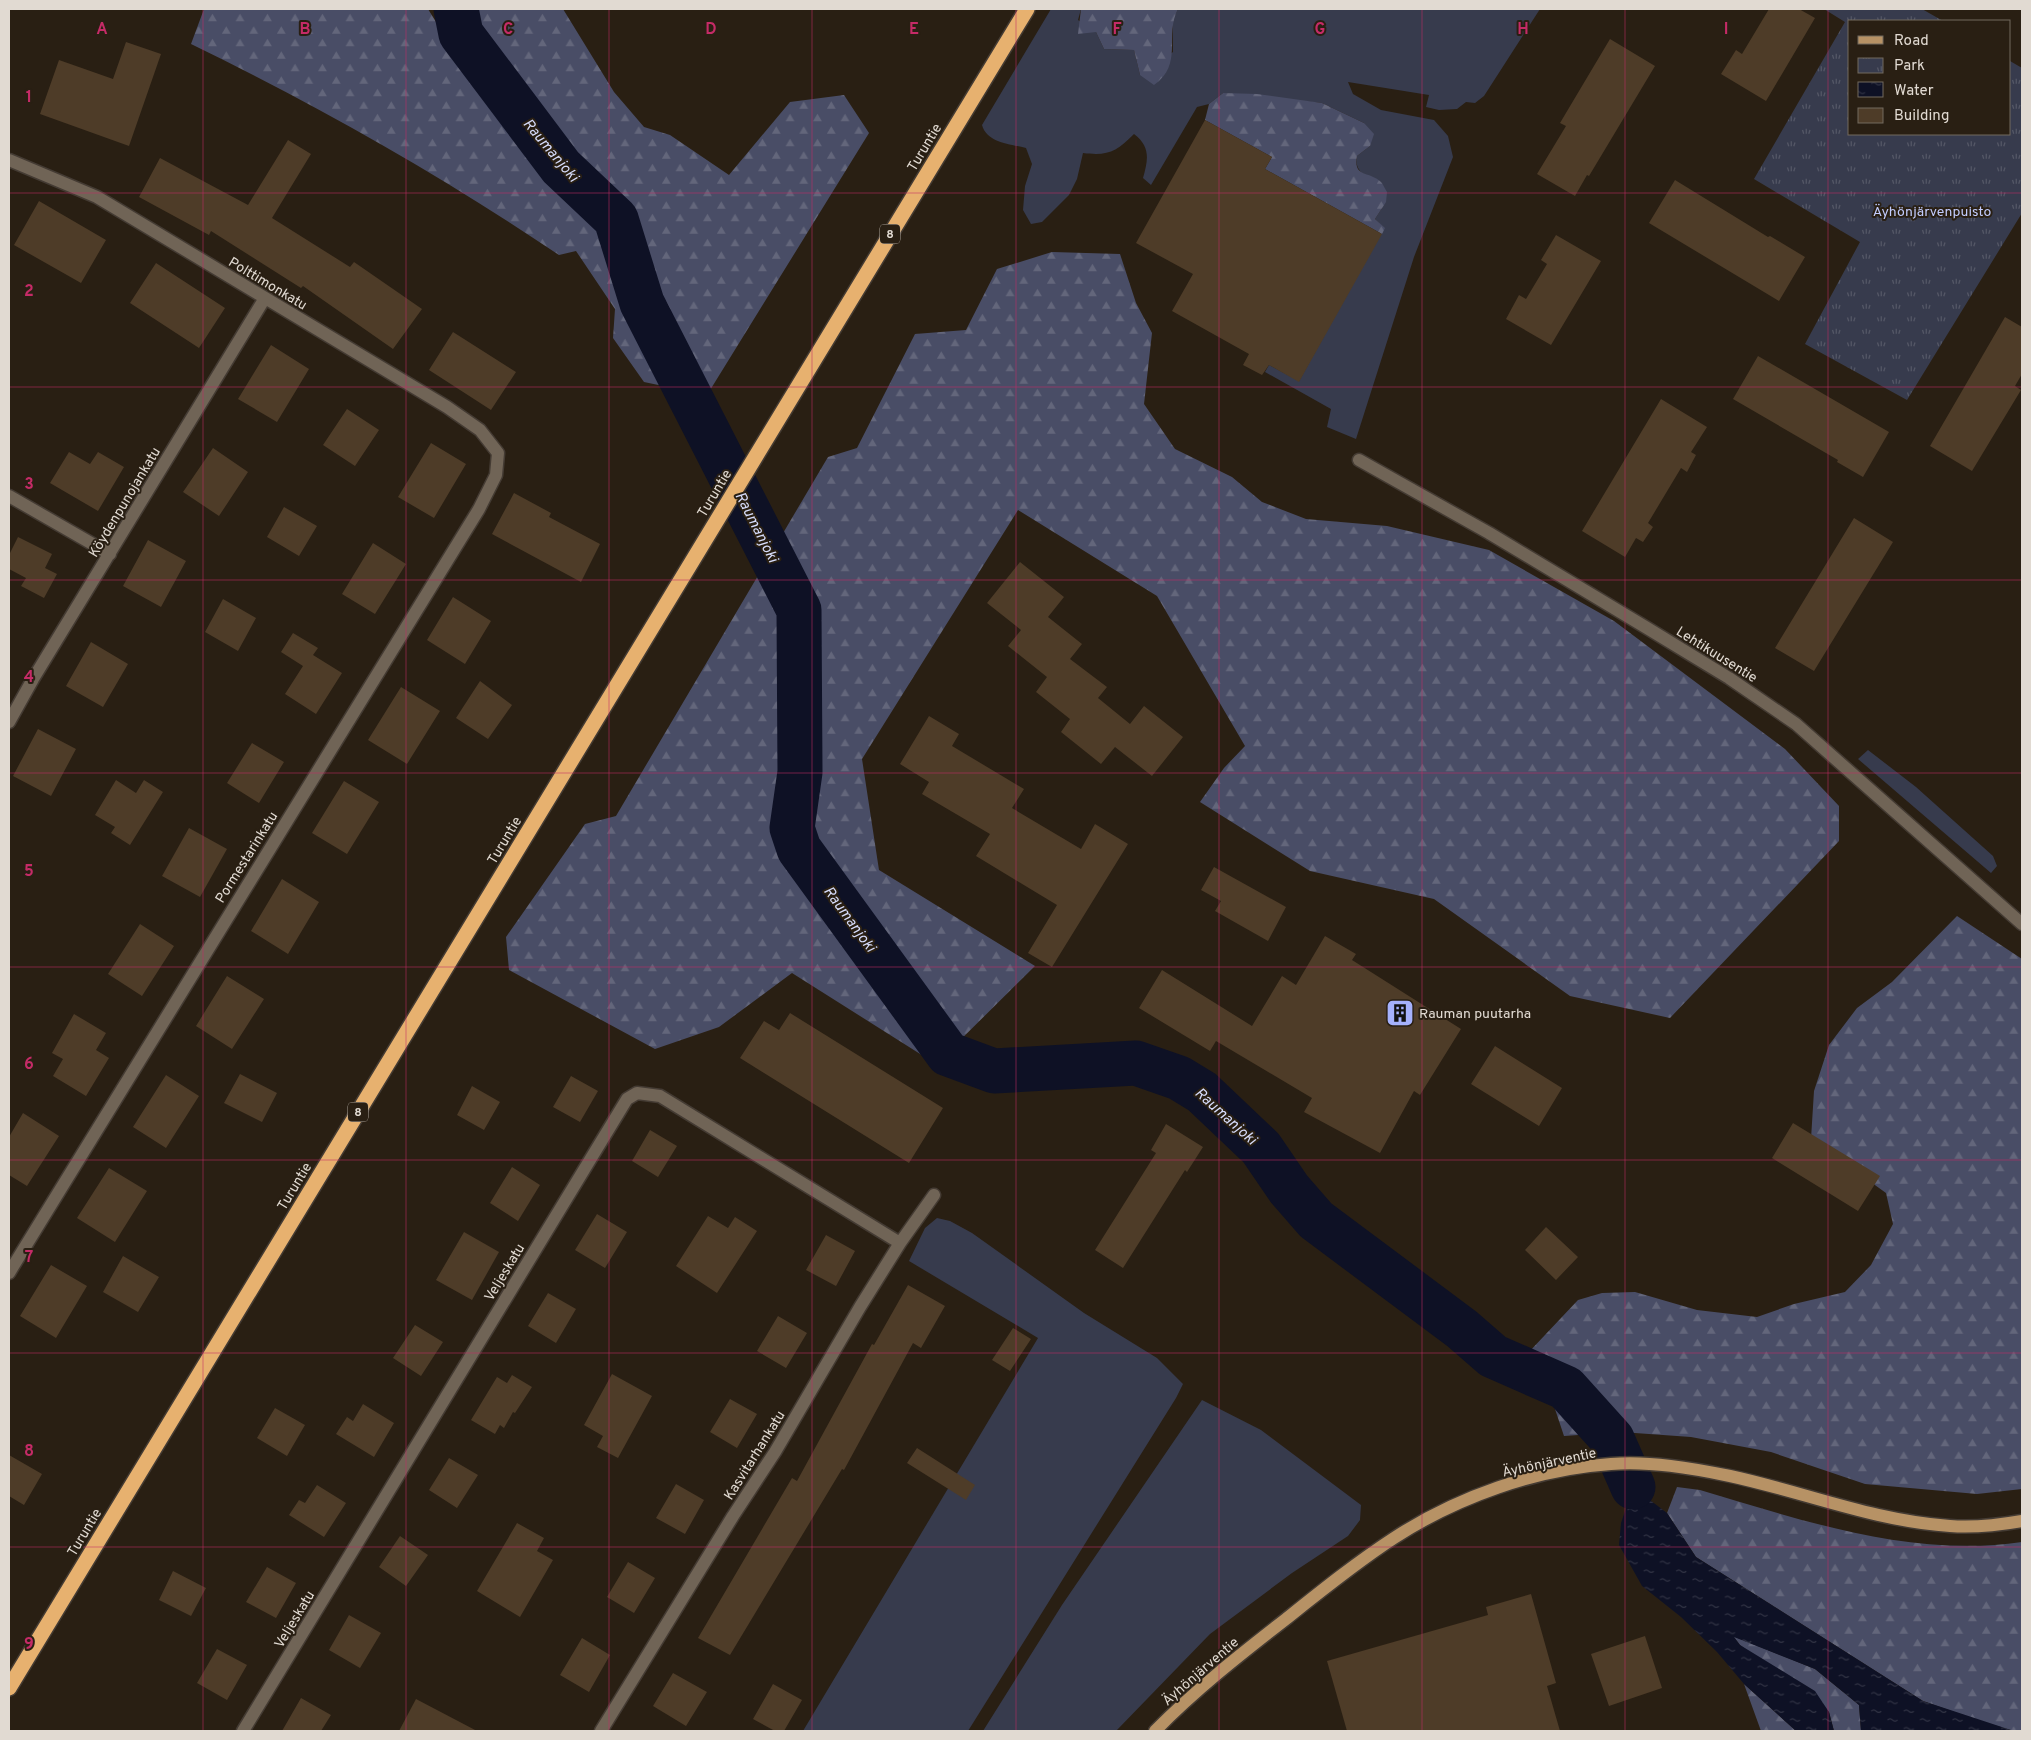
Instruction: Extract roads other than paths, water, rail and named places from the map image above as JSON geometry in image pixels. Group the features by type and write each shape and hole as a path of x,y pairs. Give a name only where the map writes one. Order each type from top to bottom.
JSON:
{"highway":[{"name":"Turuntie","path":"9,1688 1027,9"}],"main road":[{"name":"Äyhönjärventie","path":"1155,1731 1232,1661 1395,1537 1449,1508 1508,1484 1581,1467 1613,1464 1654,1465 1691,1468 1732,1477 1884,1517 1952,1526 2022,1521"}],"street":[{"name":"Polttimonkatu","path":"9,160 97,197 447,407 480,430 498,453"},
{"name":"Köydenpunojankatu","path":"9,722 33,679 265,298"},
{"name":"Pormestarinkatu","path":"9,1273 479,509 496,475 498,453"},
{"name":"Lehtikuusentie","path":"1359,460 1489,533 1639,623 1729,678 1796,724 2022,924"},
{"path":"9,496 110,554"},
{"name":"Veljeskatu","path":"243,1731 627,1099 637,1094 660,1096 900,1243"},
{"name":"Kasvitarhankatu","path":"602,1731 733,1516 775,1452 900,1243 934,1195"}],"water":[{"path":"1633,1487 1667,1513 1696,1557 1923,1701 2014,1731 1861,1731 1859,1705 1815,1669 1734,1637 1740,1645 1815,1691 1829,1712 1834,1731 1796,1731 1744,1684 1717,1652 1681,1617 1642,1586 1619,1545 1621,1523"}],"waterway":[{"name":"Raumanjoki","path":"456,9 461,34 561,167 616,219 642,303 799,610 800,772 792,828 799,849 948,1054 994,1071 1136,1063 1179,1078 1202,1092 1261,1148 1289,1189 1316,1220 1462,1329 1493,1356 1566,1388 1612,1439 1633,1487"}],"place":[{"name":"Rauman puutarha","path":"1400,1013"}],"park label":[{"name":"Äyhönjärvenpuisto","path":"1932,211"}]}
